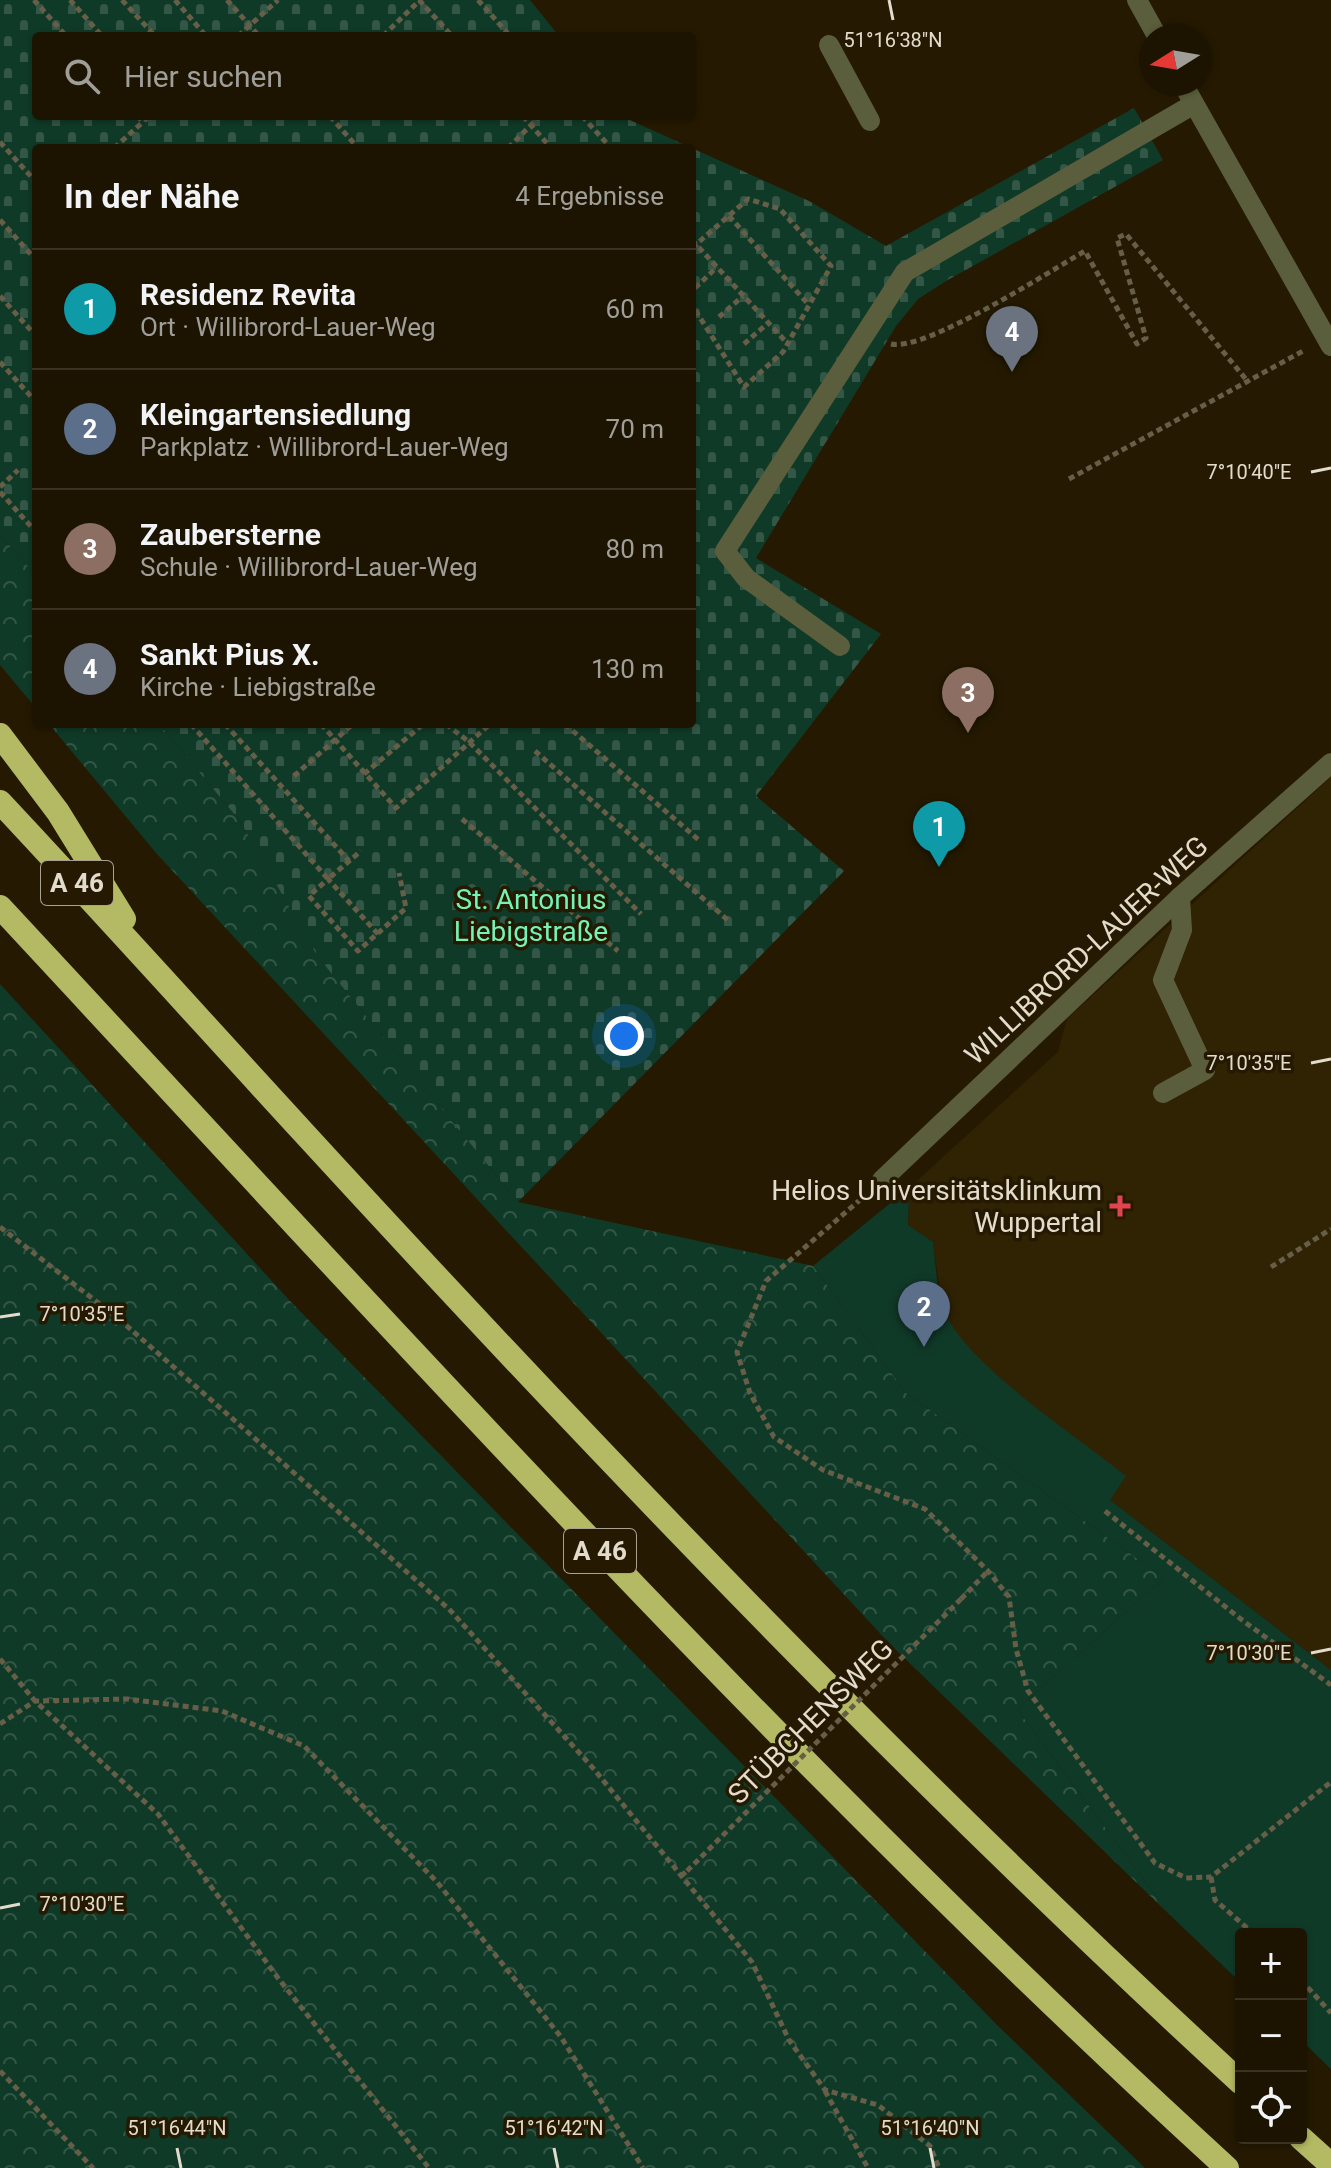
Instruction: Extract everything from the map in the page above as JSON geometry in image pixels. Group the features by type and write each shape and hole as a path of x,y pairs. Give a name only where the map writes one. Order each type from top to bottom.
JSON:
{"highway":[{"path":"0,735 58,812 153,965"},
{"name":"A 46","path":"0,802 153,965 302,1132 689,1541 1005,1861 1235,2077"},
{"name":"A 46","path":"0,907 641,1595 948,1906 1227,2168"},
{"path":"1307,2143 1331,2165"}],"street":[{"path":"1137,0 1150,24"},
{"path":"829,45 870,121"},
{"path":"1190,96 1329,342"},
{"path":"840,646 746,578 725,551 863,336 905,272 1194,104"},
{"name":"WILLIBRORD-LAUER-WEG","path":"882,1180 1180,897 1331,763"},
{"path":"1163,1093 1205,1070 1163,980 1182,930 1180,897"}],"path":[{"path":"34,0 62,32"},
{"path":"70,0 98,32"},
{"path":"122,0 151,32"},
{"path":"175,0 203,32"},
{"path":"227,0 256,32"},
{"path":"242,32 278,0"},
{"path":"387,32 420,0 448,32"},
{"path":"478,0 506,32"},
{"path":"333,120 353,144"},
{"path":"527,120 548,144"},
{"path":"512,144 536,120"},
{"path":"586,120 607,144"},
{"path":"118,144 143,122"},
{"path":"0,142 32,178"},
{"path":"696,242 748,199 780,209 831,266 788,344 744,387 696,311"},
{"path":"729,216 809,305"},
{"path":"0,220 32,256"},
{"path":"863,336 899,346 932,337 1085,251 1137,344 1146,338 1117,238 1126,234 1249,383"},
{"path":"696,247 788,344"},
{"path":"696,287 717,267"},
{"path":"0,296 32,332"},
{"path":"719,317 743,296"},
{"path":"744,344 768,323"},
{"path":"1069,479 1329,342"},
{"path":"0,362 32,398"},
{"path":"18,470 0,490 32,527"},
{"path":"195,728 378,934"},
{"path":"229,728 349,861"},
{"path":"325,728 396,808 485,728"},
{"path":"294,776 348,728"},
{"path":"364,774 418,728"},
{"path":"450,728 469,742 641,914"},
{"path":"570,728 700,841"},
{"path":"535,751 730,922"},
{"path":"462,819 618,951"},
{"path":"361,851 309,896 358,951 406,908 408,903 399,873"},
{"path":"882,1180 766,1281 737,1352 750,1393 774,1437 823,1470 925,1509 988,1571 1009,1597 1016,1649 1028,1691 1155,1863 1186,1878 1211,1877 1331,1782"},
{"path":"0,1227 119,1319 449,1609 593,1768 752,1962 789,2040 825,2090 868,2168"},
{"path":"1271,1267 1331,1229"},
{"path":"1105,1511 1242,1620 1331,1685"},
{"name":"STÜBCHENSWEG","path":"681,1876 988,1571"},
{"path":"0,1659 35,1701 158,1814 278,1978 429,2168"},
{"path":"0,1724 35,1701 128,1699 222,1711 304,1746 437,1882 561,2037 643,2168"},
{"path":"1211,1877 1215,1900 1247,1928"},
{"path":"1307,1987 1331,2013"},
{"path":"0,2071 93,2168"},
{"path":"825,2090 878,2105 930,2146 939,2168"}],"shaded area":[{"name":"Helios Universitätsklinkum Wuppertal","path":"1331,777 1331,1670 1110,1500 955,1333 942,1306 933,1242 908,1225 909,1188 1058,1052 1067,1019"}],"green space":[{"path":"0,0 530,0 556,32 32,32 32,120 630,120 683,144 32,144 32,572 0,534"},
{"name":"St. Antonius Liebigstraße","path":"1134,108 1163,160 918,299 896,326 756,558 881,634 756,796 844,871 518,1202 318,957 240,821 162,728 696,728 696,150 809,201 886,246"},
{"path":"0,534 32,572 32,703 0,665"},
{"path":"52,728 162,728 240,821 319,958 518,1202 813,1266 906,1393 1164,1578 1017,1709 1170,1915 890,1644 157,854"},
{"path":"0,984 290,1301 997,2025 1145,2168 0,2168"},
{"path":"909,1188 908,1225 933,1242 943,1308 954,1329 973,1352 1024,1398 1126,1476 1110,1500 1331,1670 1331,2069 1307,2046 1307,1928 1235,1928 1235,1977 1170,1915 1017,1709 1164,1578 906,1393 813,1266"}],"place":[{"name":"Sankt Pius X.","path":"1012,372"},
{"name":"Zaubersterne","path":"968,733"},
{"name":"Residenz Revita","path":"939,867"},
{"name":"Helios Universitätsklinkum Wuppertal","path":"1120,1206"},
{"name":"Kleingartensiedlung","path":"924,1347"}]}
